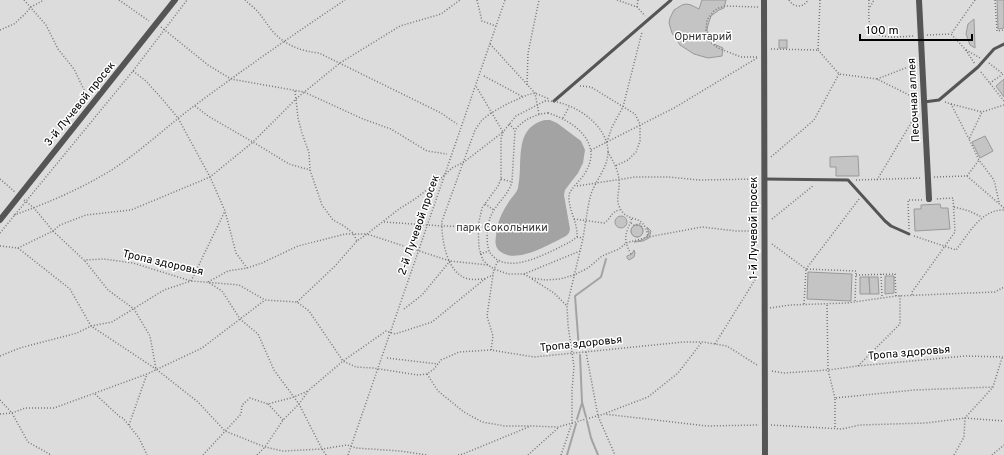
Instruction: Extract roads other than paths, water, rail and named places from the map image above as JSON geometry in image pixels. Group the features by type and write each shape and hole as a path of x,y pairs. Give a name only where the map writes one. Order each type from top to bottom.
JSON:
{"street":[{"name":"3-й Лучевой просек","path":"0,220 175,0"},
{"name":"1-й Лучевой просек","path":"764,0 765,455"},
{"name":"Песочная аллея","path":"919,0 929,199"}],"lane":[{"path":"554,101 568,87 671,0"},
{"path":"924,102 939,100 978,67 994,49 1004,44"},
{"path":"764,179 848,180 885,221 891,226 909,234"}],"waterway":[{"path":"579,349 575,296 601,277 606,259"},
{"path":"580,355 582,402 586,417"},
{"path":"577,419 582,403"},
{"path":"587,421 591,438 598,455"},
{"path":"567,455 576,424"}],"park label":[{"name":"Орнитарий","path":"703,37"},
{"name":"парк Сокольники","path":"502,228"}]}
